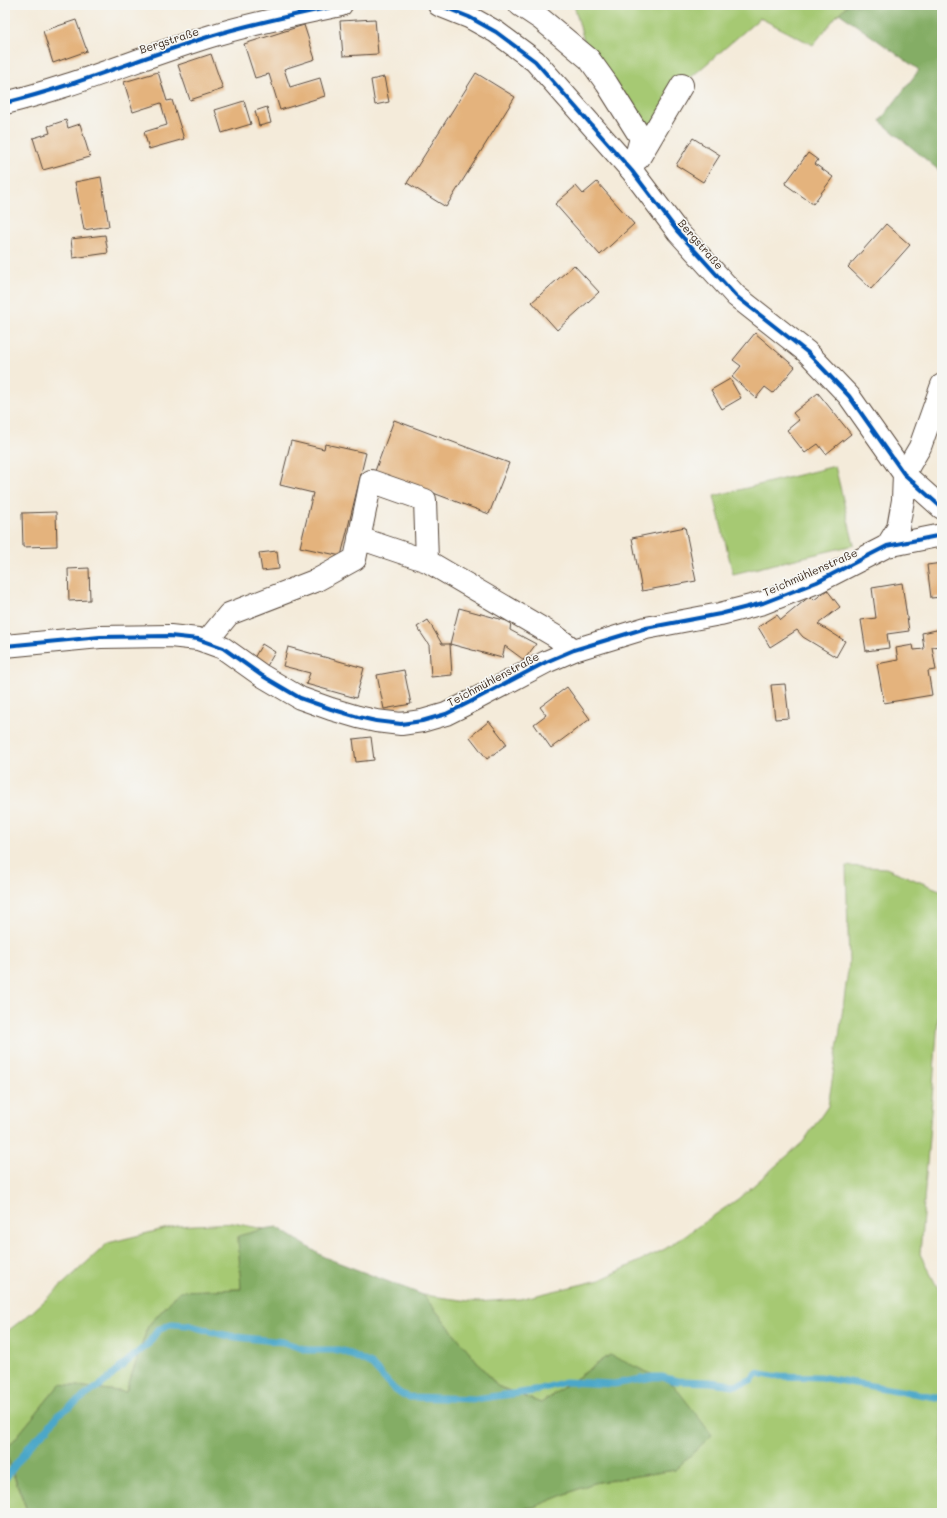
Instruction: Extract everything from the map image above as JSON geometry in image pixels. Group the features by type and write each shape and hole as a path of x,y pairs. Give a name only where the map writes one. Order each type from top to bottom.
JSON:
{"street":[{"name":"Bergstraße","path":"5,103 52,91 142,58 212,36 341,5"},
{"name":"Bergstraße","path":"439,5 469,17 496,32 535,61 632,171 678,232 736,296 807,352 849,396 904,474 942,508"},
{"path":"520,5 541,19 589,59 607,84 641,138 632,171"},
{"path":"632,171 682,85"},
{"path":"888,546 898,528 903,500 904,474 920,447 942,385"},
{"path":"206,642 229,614 317,580 355,559 371,481 425,500 427,561"},
{"name":"Teichmühlenstraße","path":"5,646 100,637 170,636 198,639 223,648 261,675 300,698 331,709 364,718 401,724 422,721 446,714 546,662 574,650 646,628 720,614 763,603 817,582 888,546 942,535"},
{"path":"359,538 427,561 554,636 574,650"}],"green space":[{"path":"574,5 848,5 839,13 813,45 760,18 682,85 648,131 589,59"},
{"path":"848,5 942,5 942,173 880,121 919,70 839,13"},
{"path":"835,466 854,545 733,574 714,496"},
{"path":"846,866 886,868 942,891 942,968 920,1254 942,1296 942,1513 485,1513 534,1507 593,1483 675,1470 610,1355 541,1403 497,1386 423,1295 477,1302 520,1299 600,1280 665,1249 738,1199 803,1142 828,1106 839,1037 849,963"},
{"path":"233,1223 264,1229 238,1237 241,1289 180,1291 148,1326 126,1392 60,1384 5,1451 5,1333 31,1313 108,1243 176,1226"},
{"path":"277,1227 324,1257 423,1295 497,1386 541,1403 610,1355 673,1384 712,1435 675,1470 593,1483 534,1507 485,1513 28,1513 5,1451 60,1384 126,1392 148,1326 180,1291 241,1289 238,1236"},
{"path":"5,1454 28,1513 5,1513"}],"building":[{"path":"375,19 378,54 343,56 340,21"},
{"path":"76,20 87,51 53,63 43,31"},
{"path":"304,25 315,59 284,69 290,87 320,78 325,96 280,110 269,74 255,78 244,44"},
{"path":"211,54 223,89 190,100 178,65"},
{"path":"158,72 167,101 172,100 184,139 149,149 144,132 167,125 161,103 133,112 124,82"},
{"path":"476,73 515,97 446,207 407,183"},
{"path":"384,77 389,102 375,105 371,80"},
{"path":"244,101 251,124 222,133 215,110"},
{"path":"267,107 271,123 259,126 255,111"},
{"path":"66,120 68,128 80,124 90,157 43,170 33,138 50,133 48,126"},
{"path":"693,138 720,155 703,182 676,165"},
{"path":"808,153 818,160 815,164 833,177 813,204 785,184"},
{"path":"101,177 109,226 84,230 75,182"},
{"path":"597,182 634,224 600,255 555,204 576,186 583,194"},
{"path":"886,224 910,245 871,289 848,267"},
{"path":"105,235 108,253 73,258 71,239"},
{"path":"574,265 599,292 557,330 532,302"},
{"path":"755,333 795,367 773,393 765,387 756,398 732,377 741,366 733,360"},
{"path":"730,379 741,398 722,409 711,390"},
{"path":"818,393 851,434 826,454 818,444 805,453 787,430 799,420 793,413"},
{"path":"394,420 509,463 489,514 375,471"},
{"path":"291,441 324,449 325,444 366,453 341,556 300,547 313,493 280,485"},
{"path":"56,512 57,546 23,547 22,513"},
{"path":"685,527 696,581 642,591 632,538"},
{"path":"277,551 279,569 262,571 259,553"},
{"path":"942,563 942,597 931,598 927,565"},
{"path":"89,568 90,600 69,601 68,569"},
{"path":"902,583 909,631 887,634 889,648 866,651 861,620 876,618 872,588"},
{"path":"827,590 840,607 818,624 845,641 836,657 803,637 797,630 770,647 758,627 777,615 781,620 810,596 814,600"},
{"path":"459,608 511,622 510,630 536,644 524,660 505,646 502,658 450,644"},
{"path":"428,620 442,644 450,644 452,675 431,677 429,645 417,627"},
{"path":"941,629 942,646 932,647 936,670 928,671 932,695 884,703 877,664 898,660 896,648 913,645 914,650 924,649 922,633"},
{"path":"262,644 275,652 267,666 254,658"},
{"path":"288,647 364,668 356,698 306,684 310,673 283,666"},
{"path":"404,670 411,704 384,709 377,675"},
{"path":"785,684 789,718 775,719 771,685"},
{"path":"567,687 590,719 551,748 534,724 546,715 540,707"},
{"path":"489,721 507,744 487,759 470,737"},
{"path":"371,737 374,760 356,762 353,739"}],"waterway":[{"path":"5,1479 31,1444 48,1428 58,1415 106,1381 148,1344 158,1330 172,1324 188,1325 236,1337 283,1342 307,1350 338,1350 346,1352 372,1365 394,1389 409,1397 475,1399 534,1391 565,1382 614,1384 653,1377 662,1377 677,1381 710,1382 735,1385 752,1379 757,1373 773,1376 820,1377 941,1398"}],"cycle path":[{"path":"5,103 83,80 185,44 227,31 341,5"},
{"path":"439,5 469,17 496,32 535,61 632,171 678,232 736,296 807,352 849,396 904,474 942,508"},
{"path":"5,646 100,637 170,636 198,639 223,648 261,675 300,698 358,717 401,724 422,721 446,714 546,662 574,650 646,628 720,614 763,603 817,582 887,546 942,535"}]}
